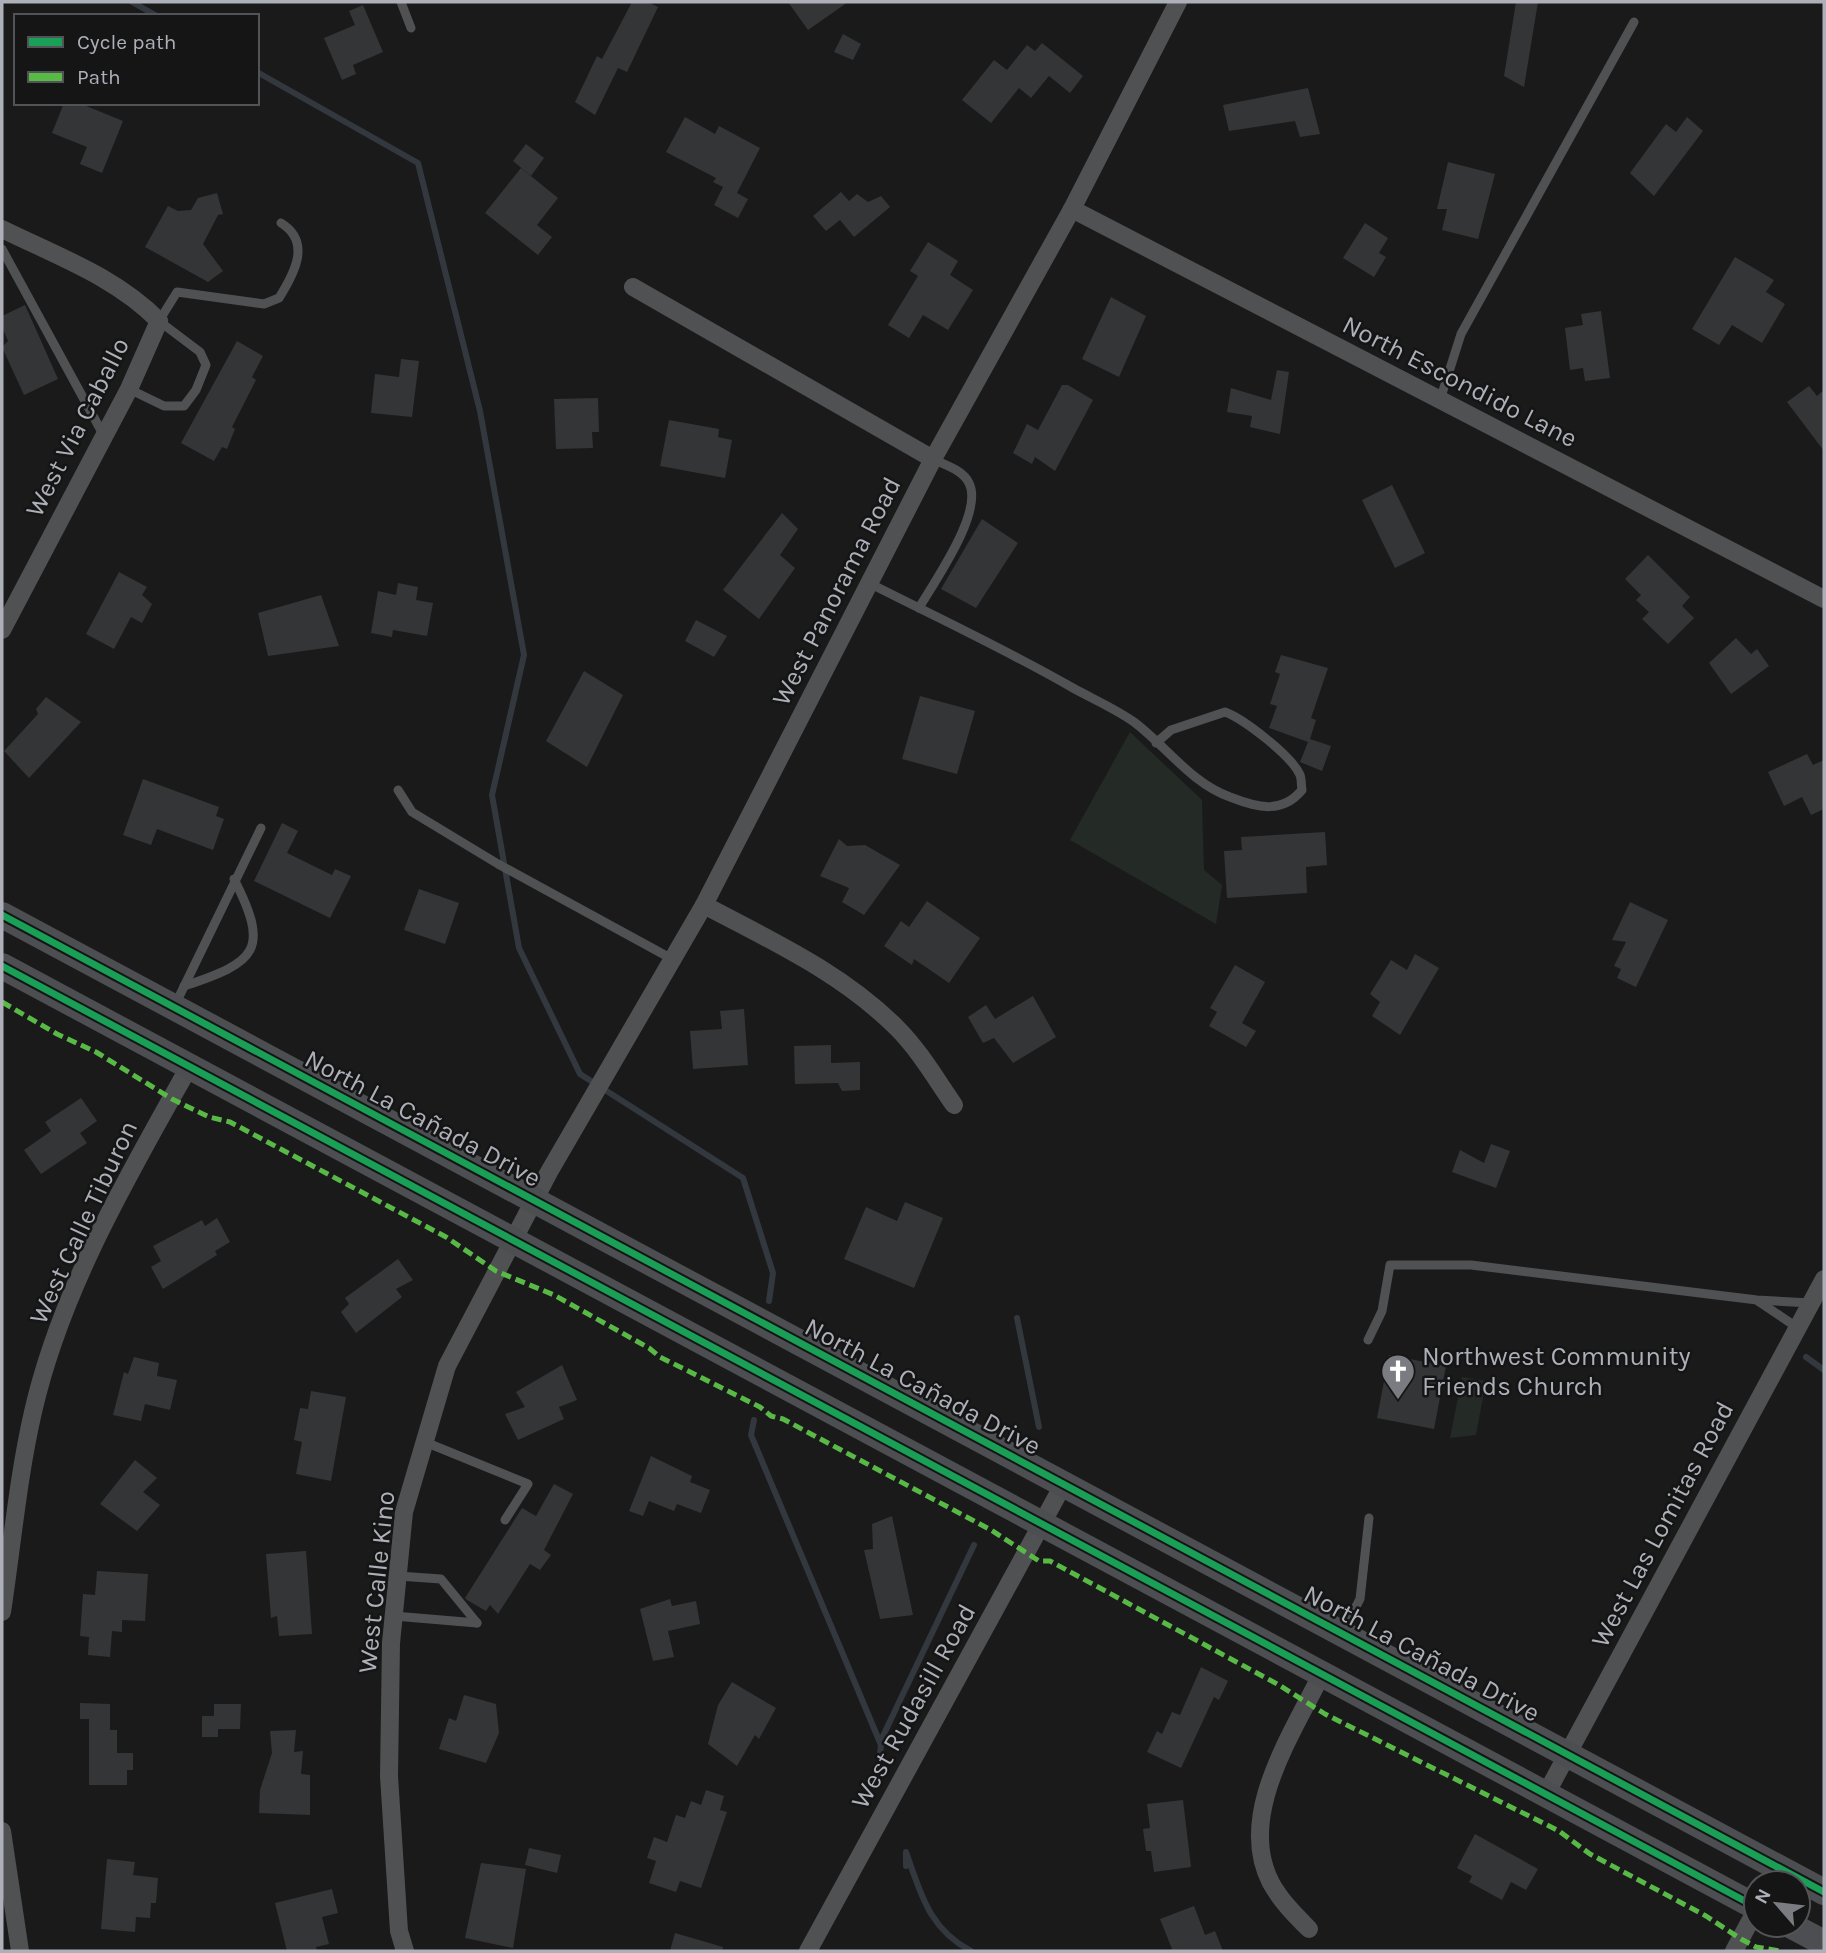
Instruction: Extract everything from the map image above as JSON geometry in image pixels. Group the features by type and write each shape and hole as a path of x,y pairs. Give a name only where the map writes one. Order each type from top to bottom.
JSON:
{"main road":[{"name":"North La Cañada Drive","path":"2,915 179,997 534,1201 1824,1892"},
{"path":"2,966 1742,1900"}],"street":[{"name":"West Panorama Road","path":"534,1201 704,905 933,459 1072,209 1178,2"},
{"name":"North Escondido Lane","path":"1072,209 1824,599"},
{"path":"2,229 103,278 136,298 159,321"},
{"path":"633,287 933,459"},
{"name":"West Via Caballo","path":"2,631 129,389 159,321"},
{"path":"704,905 815,964 863,996 899,1030 954,1105"},
{"name":"West Calle Tiburon","path":"2,1612 33,1412 52,1349 75,1287 105,1224 189,1068"},
{"name":"West Calle Kino","path":"405,1951 399,1931 389,1776 394,1616 404,1512 447,1366 534,1201"},
{"name":"West Las Lomitas Road","path":"1546,1794 1824,1279"},
{"name":"West Rudasill Road","path":"808,1951 1063,1485"},
{"path":"1309,1929 1283,1903 1270,1881 1261,1851 1261,1814 1273,1776 1321,1675"},
{"path":"2,1831 20,1951"},
{"path":"1734,1951 1742,1935"}],"lane":[{"path":"401,2 411,29"},
{"path":"1440,400 1461,334 1634,22"},
{"path":"129,389 164,406 184,406 202,378 206,365 200,352 159,321 177,292 264,304 279,298 299,255 298,239 291,229 281,223"},
{"path":"2,249 104,436"},
{"path":"919,608 965,525 973,492 969,481 962,474 933,459"},
{"path":"869,583 1019,657 1122,715 1156,743 1210,787 1243,802 1275,807 1291,803 1302,790 1300,774 1286,757 1243,721 1225,712 1171,730 1156,743"},
{"path":"398,790 412,812 423,819 498,864 672,959"},
{"path":"179,997 261,828"},
{"path":"179,997 232,967 252,951 255,929 234,880"},
{"path":"1368,1340 1382,1311 1390,1265 1471,1265 1756,1300 1811,1303"},
{"path":"1756,1300 1798,1328"},
{"path":"425,1442 528,1484 505,1520"},
{"path":"1342,1634 1360,1599 1369,1518"},
{"path":"394,1616 477,1623 441,1579 398,1576"}],"shaded area":[{"path":"1130,732 1202,800 1204,870 1222,885 1216,924 1070,840"},
{"path":"1462,1377 1486,1381 1476,1435 1450,1438"}],"building":[{"path":"632,2 648,2 658,7 627,72 618,68 595,115 575,102 597,56 602,59"},
{"path":"788,2 848,2 808,30"},
{"path":"1516,2 1538,2 1524,87 1504,76"},
{"path":"363,5 383,52 353,65 356,74 342,80 324,38 355,25 349,11"},
{"path":"843,34 861,44 853,60 834,52"},
{"path":"1042,43 1083,76 1070,93 1049,76 1031,98 1019,88 991,123 962,100 994,60 1007,70 1027,45 1035,51"},
{"path":"1308,88 1320,134 1300,137 1295,121 1229,131 1223,105"},
{"path":"63,105 84,105 123,121 102,173 80,164 87,147 52,133"},
{"path":"685,117 715,134 719,126 760,148 737,193 748,199 738,218 714,205 723,187 713,182 716,178 666,152"},
{"path":"1687,117 1703,131 1654,196 1630,173 1666,124 1676,132"},
{"path":"526,144 544,158 531,176 513,161"},
{"path":"1448,162 1495,174 1478,239 1442,230 1447,209 1437,209"},
{"path":"521,168 558,198 537,225 552,237 538,255 485,213"},
{"path":"841,192 849,201 857,194 868,202 881,196 890,207 854,237 840,220 826,231 813,216"},
{"path":"217,193 223,214 218,215 203,244 223,271 208,282 145,247 168,206 178,211 191,210 198,198"},
{"path":"1365,223 1388,238 1379,253 1386,257 1374,277 1343,258"},
{"path":"928,242 958,261 950,275 973,290 948,330 923,315 909,338 888,325 918,276 910,271"},
{"path":"1735,257 1774,280 1766,292 1785,304 1762,343 1732,325 1719,345 1692,329"},
{"path":"1111,297 1146,316 1119,377 1082,359"},
{"path":"25,305 58,379 24,395 2,347 8,341 2,327 2,316"},
{"path":"1601,311 1610,378 1585,381 1583,368 1570,370 1565,328 1583,325 1581,314"},
{"path":"237,341 263,356 252,377 256,380 232,427 235,429 227,449 222,447 214,461 181,443"},
{"path":"401,359 419,361 412,417 371,413 375,374 399,377"},
{"path":"1277,370 1289,372 1280,434 1250,427 1252,416 1227,412 1231,388 1271,400"},
{"path":"1062,385 1068,385 1093,400 1055,471 1035,457 1032,464 1013,453 1027,424 1038,430"},
{"path":"1809,386 1817,396 1824,390 1824,451 1787,402"},
{"path":"598,398 599,432 592,432 593,448 556,449 554,399"},
{"path":"669,420 719,429 718,437 732,440 725,478 660,466"},
{"path":"1392,485 1425,553 1395,568 1362,500"},
{"path":"782,513 798,529 780,555 795,568 759,619 723,590"},
{"path":"982,519 1018,543 976,608 941,589"},
{"path":"1648,555 1690,597 1682,606 1694,618 1668,644 1642,619 1649,612 1636,600 1641,595 1625,579"},
{"path":"119,572 147,587 142,595 152,604 142,623 131,617 114,649 86,634"},
{"path":"398,583 418,587 416,600 433,603 427,636 393,630 392,637 371,633 378,591 396,595"},
{"path":"321,595 339,646 268,656 258,613"},
{"path":"696,620 727,636 714,657 685,641"},
{"path":"1736,638 1751,654 1757,649 1769,666 1731,694 1709,663"},
{"path":"1281,655 1328,668 1311,718 1316,720 1310,739 1331,746 1322,771 1300,762 1308,742 1269,728 1277,706 1270,704 1280,674 1275,672"},
{"path":"584,671 623,695 587,767 546,741"},
{"path":"920,696 975,711 957,774 902,759"},
{"path":"46,697 81,722 29,778 4,751 38,714 36,709"},
{"path":"1807,754 1813,765 1824,760 1824,809 1811,815 1802,797 1784,806 1768,772"},
{"path":"143,779 219,807 216,816 224,819 213,850 157,829 151,845 123,835"},
{"path":"282,823 298,831 287,853 332,875 335,869 351,876 330,918 254,881"},
{"path":"1325,832 1327,865 1306,867 1307,893 1227,898 1224,851 1242,850 1241,837"},
{"path":"839,839 847,846 865,845 900,865 864,915 842,902 849,888 820,876"},
{"path":"419,889 459,903 445,944 404,930"},
{"path":"927,901 980,938 949,983 914,959 912,965 884,946 901,921 909,927"},
{"path":"1630,902 1668,920 1636,987 1617,978 1621,969 1614,966 1626,942 1612,940"},
{"path":"1415,954 1439,968 1400,1035 1372,1016 1380,1002 1370,994 1391,960 1407,970"},
{"path":"1235,965 1265,982 1242,1023 1256,1031 1246,1047 1209,1026 1217,1012 1210,1008"},
{"path":"1033,996 1056,1037 1013,1063 994,1038 983,1043 968,1017 986,1005 995,1019"},
{"path":"744,1009 748,1065 693,1069 690,1031 722,1029 720,1011"},
{"path":"831,1045 831,1063 860,1062 860,1090 842,1091 838,1083 795,1084 794,1046"},
{"path":"81,1098 97,1121 80,1133 87,1143 41,1174 24,1150 51,1131 45,1122"},
{"path":"1491,1144 1510,1151 1496,1188 1452,1172 1460,1150 1484,1163"},
{"path":"905,1202 943,1218 914,1288 844,1259 866,1207 897,1221"},
{"path":"217,1218 230,1242 215,1251 217,1255 163,1289 151,1267 161,1261 153,1246 202,1220 205,1226"},
{"path":"398,1259 413,1280 396,1289 402,1297 356,1333 341,1312 349,1304 345,1298"},
{"path":"1389,1355 1446,1366 1434,1429 1377,1418"},
{"path":"134,1357 159,1363 157,1376 177,1380 170,1410 145,1404 141,1421 113,1415 124,1372 128,1374"},
{"path":"562,1365 577,1400 559,1407 564,1419 518,1440 505,1414 525,1407 516,1392"},
{"path":"311,1391 346,1397 331,1481 296,1474 302,1442 294,1440 300,1408 308,1409"},
{"path":"651,1456 692,1476 690,1482 710,1490 701,1513 677,1504 674,1511 649,1501 643,1516 629,1511"},
{"path":"135,1460 157,1478 143,1492 160,1505 137,1531 100,1504"},
{"path":"554,1484 573,1494 544,1550 551,1555 540,1570 530,1564 498,1614 490,1605 486,1611 467,1600 465,1598 522,1508 536,1516"},
{"path":"892,1516 913,1615 880,1619 864,1550 873,1549 872,1524"},
{"path":"306,1551 312,1634 279,1636 277,1616 271,1618 266,1554"},
{"path":"97,1571 148,1574 145,1621 122,1620 122,1632 112,1631 110,1657 88,1655 89,1637 80,1636 83,1594 95,1595"},
{"path":"670,1599 672,1606 696,1601 700,1624 668,1631 674,1657 653,1661 640,1609"},
{"path":"1201,1667 1228,1681 1219,1700 1214,1697 1181,1768 1147,1752 1157,1731 1162,1734 1172,1712 1180,1715"},
{"path":"732,1682 776,1708 759,1739 755,1735 737,1766 708,1744 718,1705"},
{"path":"464,1695 496,1704 499,1733 486,1763 439,1749 449,1718 456,1721"},
{"path":"80,1703 110,1704 110,1730 117,1730 117,1753 133,1753 133,1770 127,1770 127,1785 89,1785 89,1719 80,1719"},
{"path":"214,1704 241,1704 240,1729 218,1729 218,1737 202,1737 202,1716 214,1716"},
{"path":"296,1730 294,1752 303,1751 301,1774 310,1775 310,1815 259,1813 260,1790 272,1753 270,1731"},
{"path":"706,1790 724,1796 720,1810 727,1812 701,1888 680,1881 676,1892 649,1883 656,1861 647,1858 654,1837 667,1842 676,1815 685,1818 691,1801 701,1805"},
{"path":"1183,1800 1191,1867 1154,1872 1151,1851 1146,1851 1143,1829 1150,1828 1147,1804"},
{"path":"1475,1834 1538,1869 1526,1890 1511,1882 1502,1900 1469,1882 1472,1876 1457,1868"},
{"path":"529,1848 561,1855 557,1873 525,1865"},
{"path":"107,1859 135,1862 133,1875 158,1878 156,1903 151,1903 150,1918 136,1917 135,1932 101,1929"},
{"path":"481,1863 526,1869 513,1948 465,1938"},
{"path":"332,1889 338,1913 322,1917 329,1944 316,1947 317,1951 287,1951 275,1903"},
{"path":"1194,1906 1205,1935 1215,1931 1223,1951 1166,1951 1172,1949 1160,1919"},
{"path":"675,1933 723,1947 722,1951 670,1951"}],"waterway":[{"path":"132,2 153,14"},
{"path":"259,73 418,163 480,411 524,655 492,795 519,948 580,1074 743,1178 773,1273 769,1301"},
{"path":"1017,1318 1039,1427"},
{"path":"1806,1357 1824,1370"},
{"path":"754,1420 751,1435 881,1745"},
{"path":"880,1753 882,1738 974,1545"},
{"path":"906,1866 906,1852 928,1909 945,1932 971,1951"}],"marked path":[{"path":"2,1002 57,1034 96,1052 172,1099 209,1117 230,1122 446,1237 496,1271 554,1295 649,1348 660,1357 991,1530 1039,1561 1050,1561 1279,1685 1325,1714 1559,1831 1590,1854 1706,1916 1741,1939 1756,1947 1780,1951"}],"cycle path":[{"path":"2,915 1824,1892"},
{"path":"2,966 1742,1899"}],"place":[{"name":"Northwest Community Friends Church","path":"1398,1401"}]}
